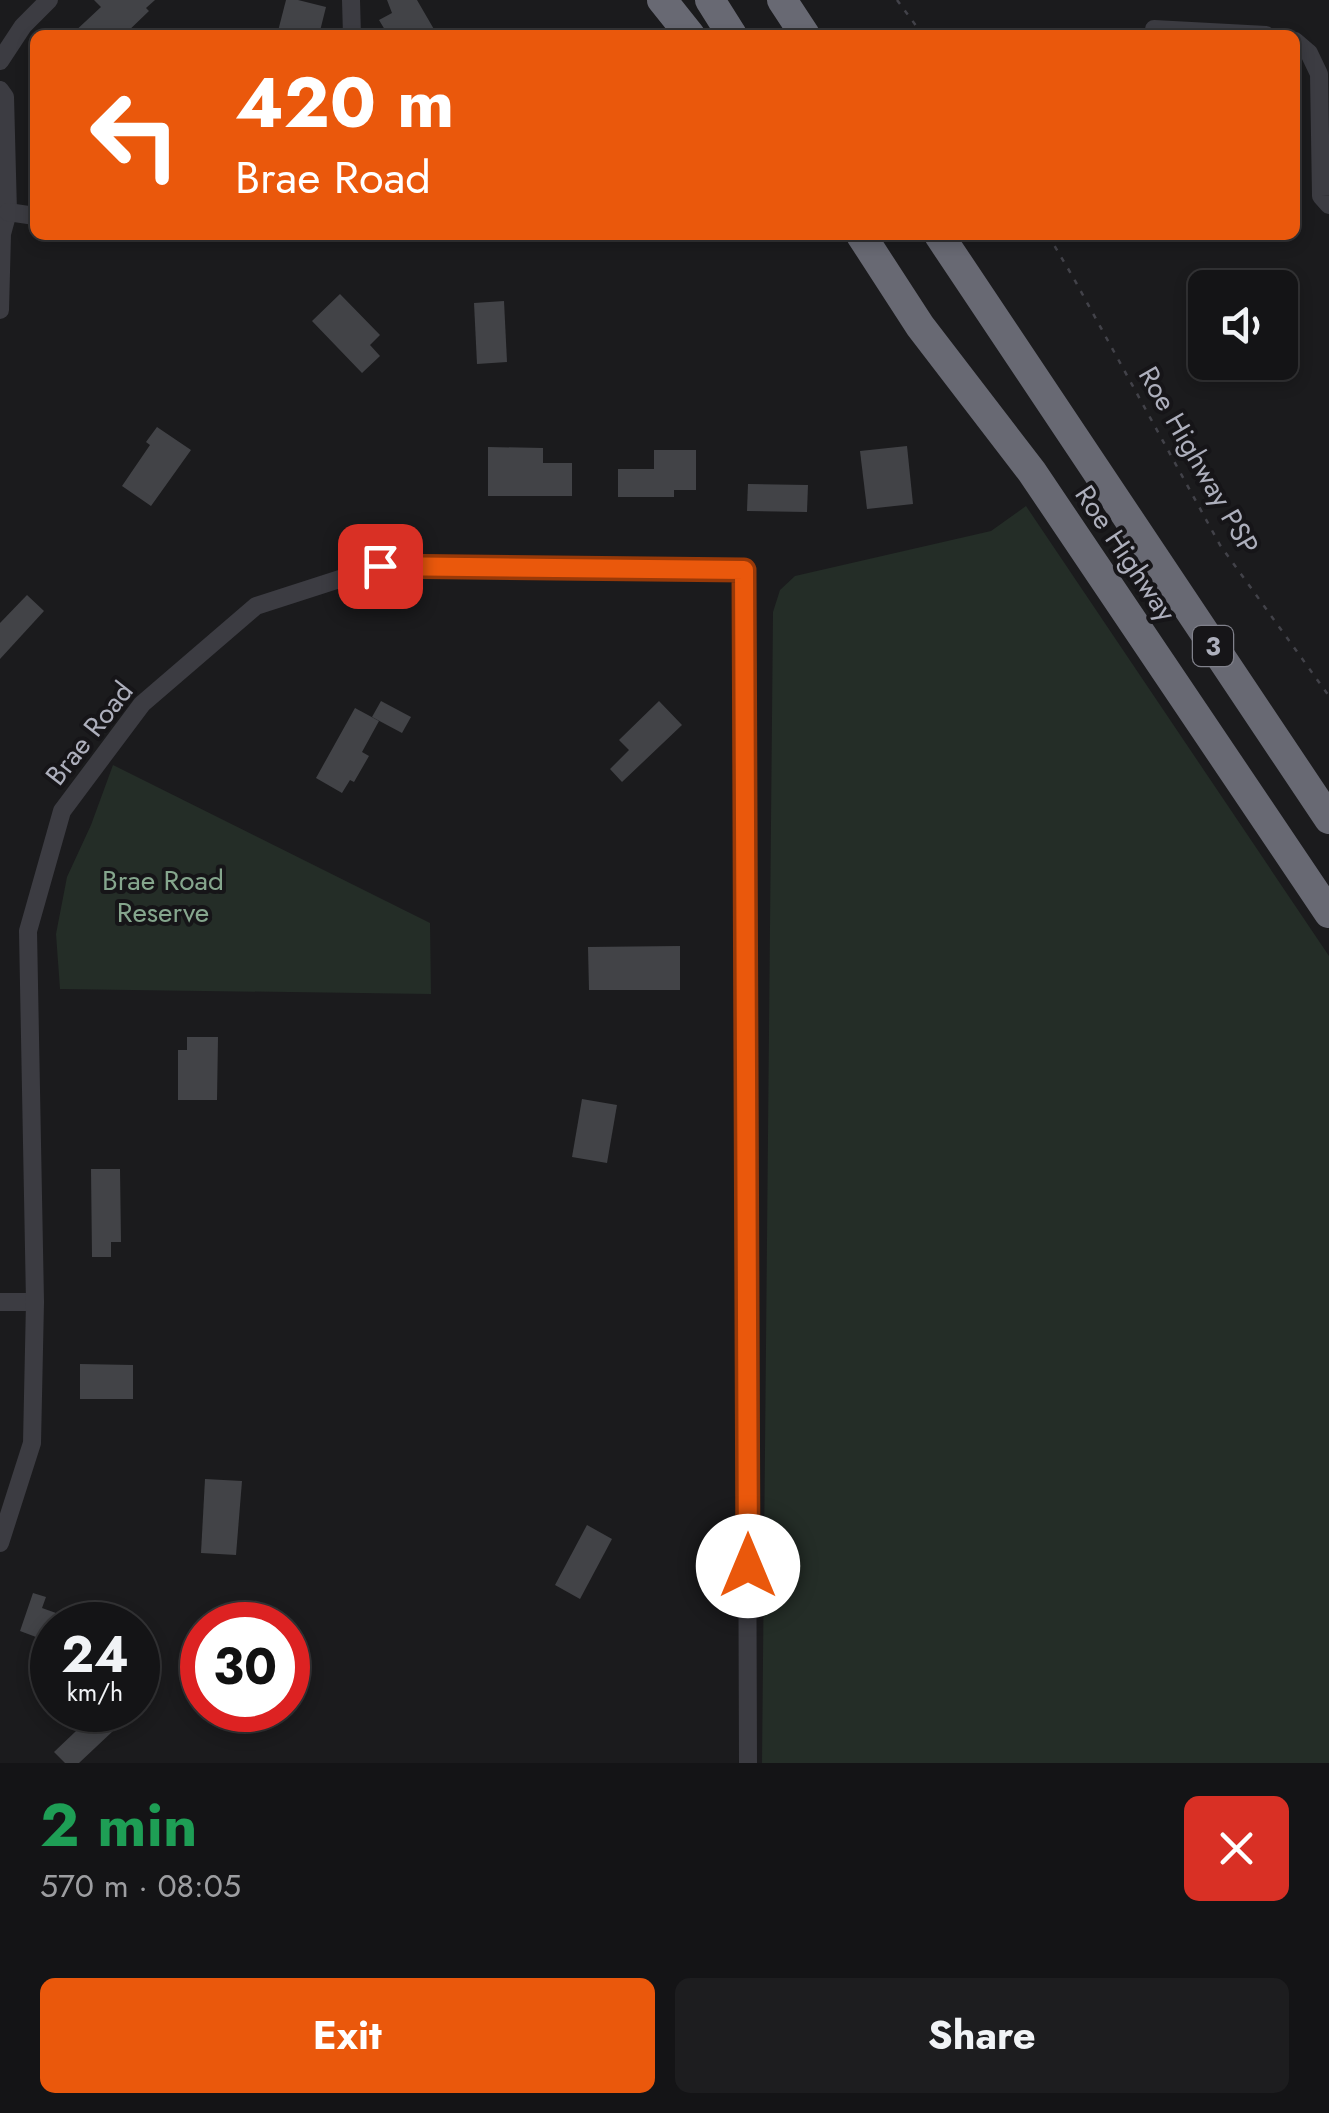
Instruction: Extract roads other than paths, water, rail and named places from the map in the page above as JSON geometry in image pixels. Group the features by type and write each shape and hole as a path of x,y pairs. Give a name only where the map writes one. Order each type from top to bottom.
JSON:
{"highway":[{"path":"662,0 686,30"},
{"path":"710,0 729,30"},
{"path":"782,0 802,30"},
{"path":"796,0 811,30"},
{"path":"852,240 920,326"},
{"name":"Roe Highway","path":"864,240 920,326 1032,472 1329,913"},
{"name":"Roe Highway","path":"942,240 1329,820"}],"street":[{"path":"0,61 23,26 49,0"},
{"path":"351,0 352,30"},
{"path":"1154,29 1173,30"},
{"path":"1300,45 1309,53 1319,74 1321,196 1329,205"},
{"path":"0,90 6,98 8,212 2,234 0,310"},
{"path":"8,212 30,215"},
{"name":"Brae Road","path":"0,1543 32,1443 35,1302 28,931 62,811 142,704 256,606 380,566 744,570 748,1763"},
{"path":"0,1302 35,1302"}],"park label":[{"name":"Brae Road Reserve","path":"163,896"}]}
